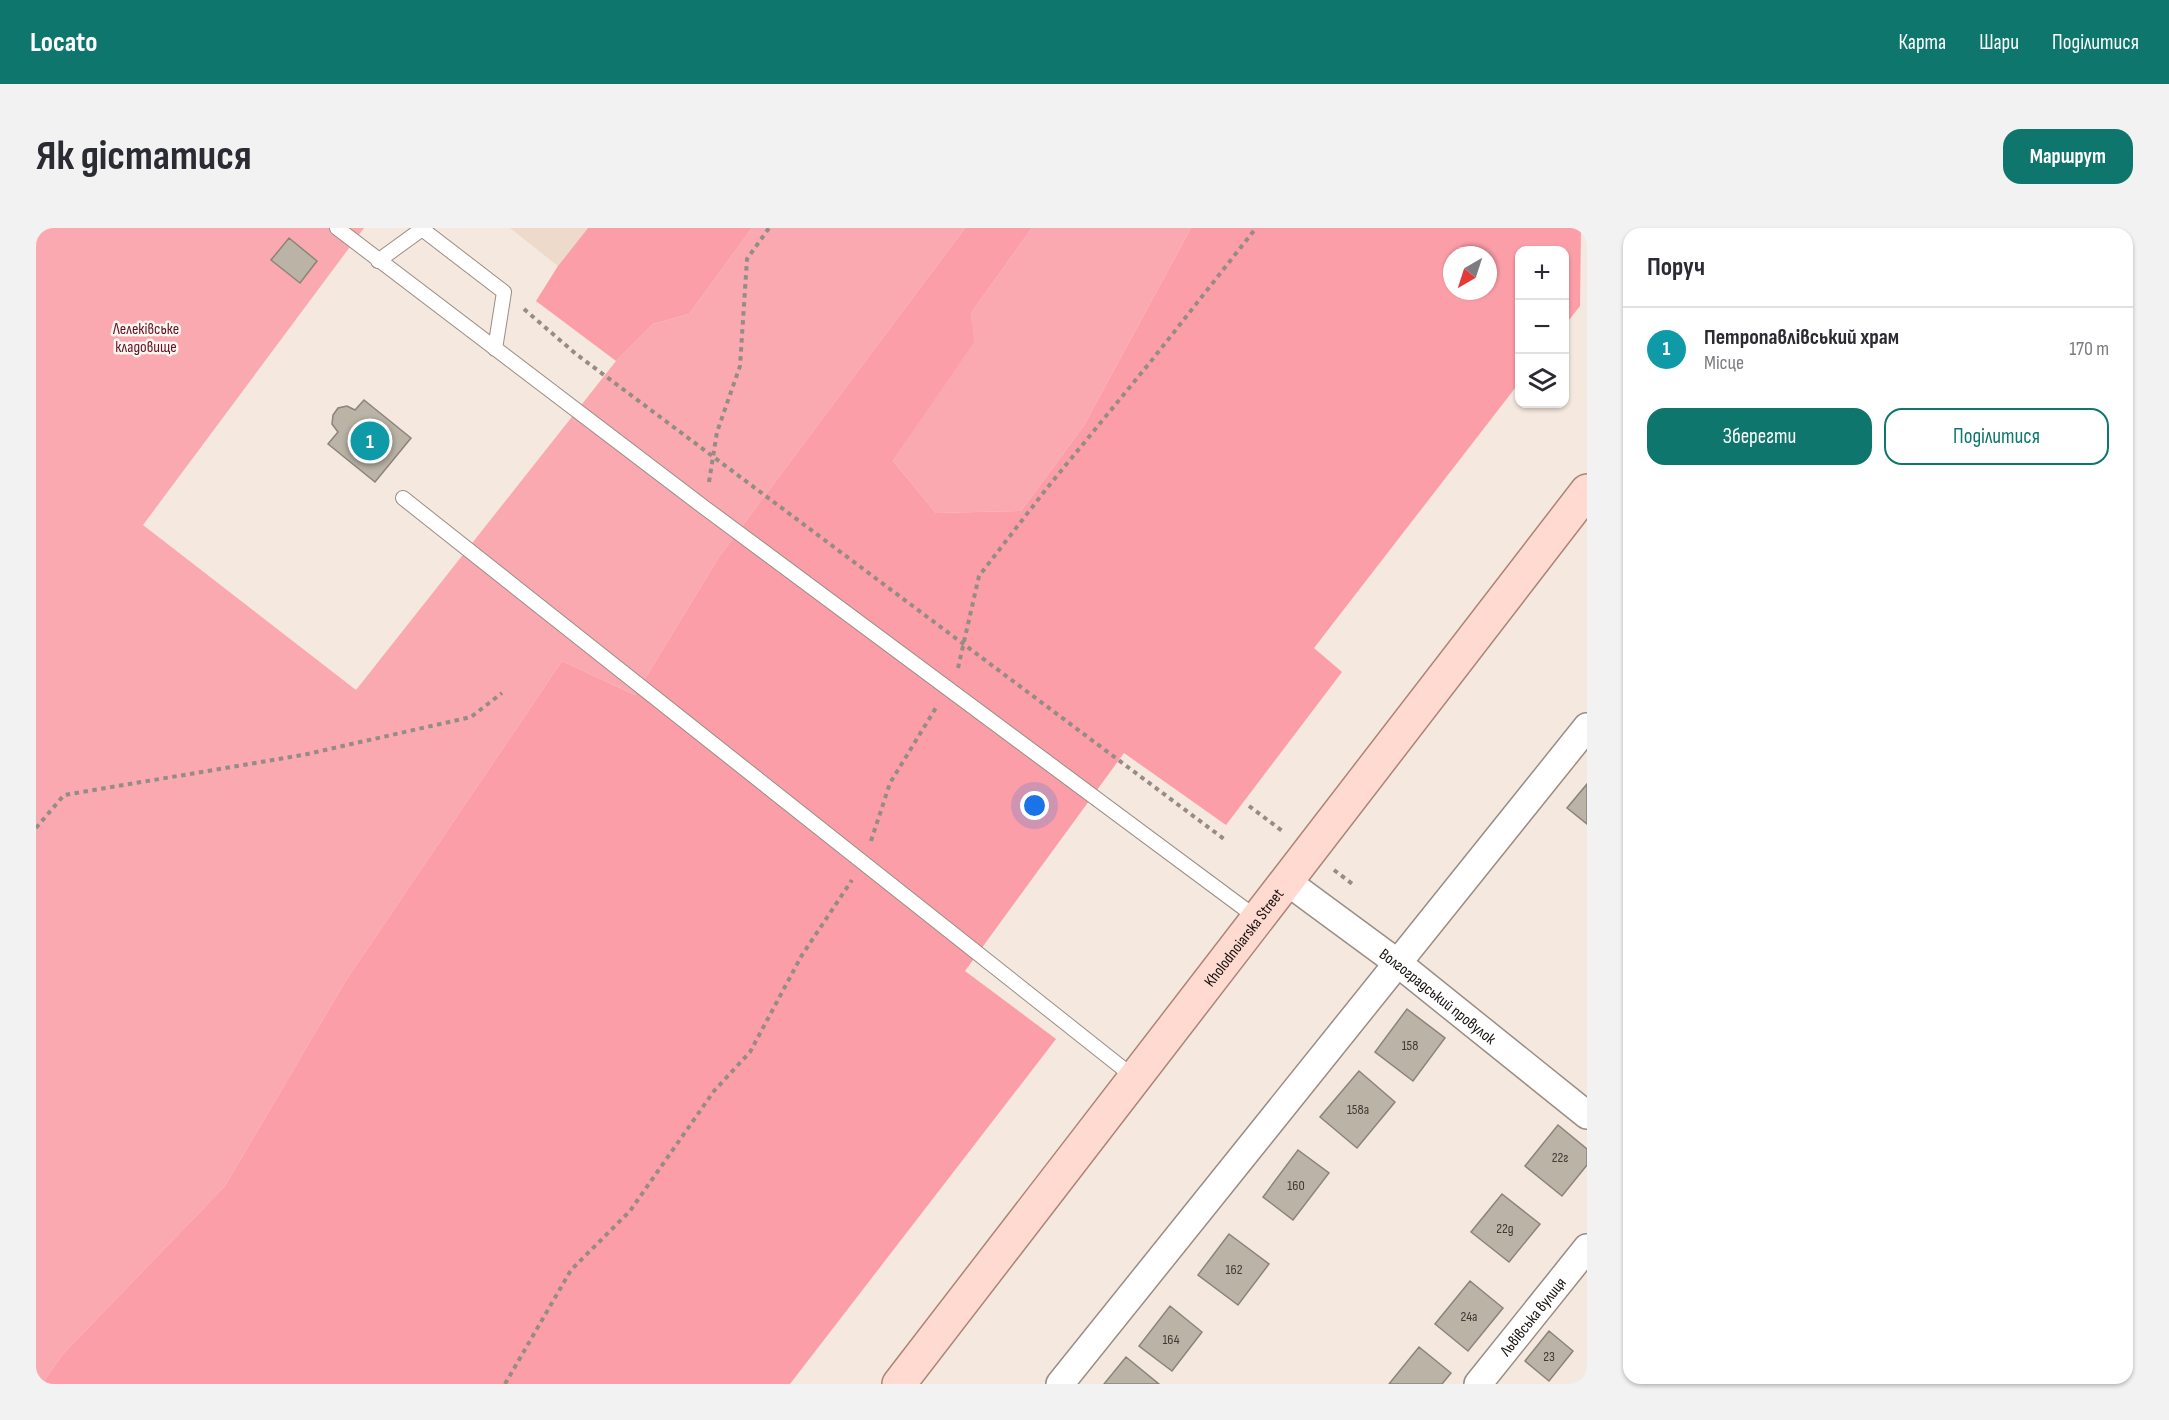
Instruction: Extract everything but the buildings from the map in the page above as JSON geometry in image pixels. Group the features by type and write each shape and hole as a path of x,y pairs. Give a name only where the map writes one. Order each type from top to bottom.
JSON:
{"main road":[{"name":"Kholodnoiarska Street","path":"899,1384 1285,880 1587,491"}],"street":[{"path":"1060,1384 1587,727"},
{"name":"Волгоградський провулок","path":"1285,880 1398,964 1587,1115"},
{"name":"Львівська вулиця","path":"1478,1384 1587,1248"}],"lane":[{"path":"337,228 705,508 1257,918"},
{"path":"378,261 422,229 504,292 495,349"},
{"path":"403,498 1135,1078"}],"path":[{"path":"705,508 717,432 740,366 747,259 769,228"},
{"path":"505,1384 572,1270 630,1211 714,1091 750,1052 802,955 863,863 890,783 949,688 958,668 979,576 1256,228"},
{"path":"504,292 576,354 1224,839"},
{"path":"36,828 64,795 303,755 471,717 502,693"}],"shaded area":[{"path":"510,228 588,228 558,266"},
{"path":"588,228 752,228 689,314 653,324 616,361 536,301 558,266"},
{"path":"965,228 1032,228 971,313 974,342 893,461 936,513 1021,511 1083,427 1191,228 1581,228 1580,306 1569,320 1569,246 1515,246 1515,388 1314,648 1342,672 1226,825 1124,753 965,971 1056,1039 790,1384 42,1384 63,1354 225,1186 345,982 562,661 635,695 719,557"}],"green space":[{"name":"Лелеківське кладовище","path":"36,228 364,228 143,525 356,690 616,361 653,324 689,314 752,228 965,228 719,557 635,695 562,661 345,982 225,1186 63,1354 42,1384 36,1384"},
{"path":"1032,228 1191,228 1083,427 1021,511 936,513 893,461 973,342 971,313"}],"place":[{"name":"Петропавлівський храм","path":"370,441"}]}
